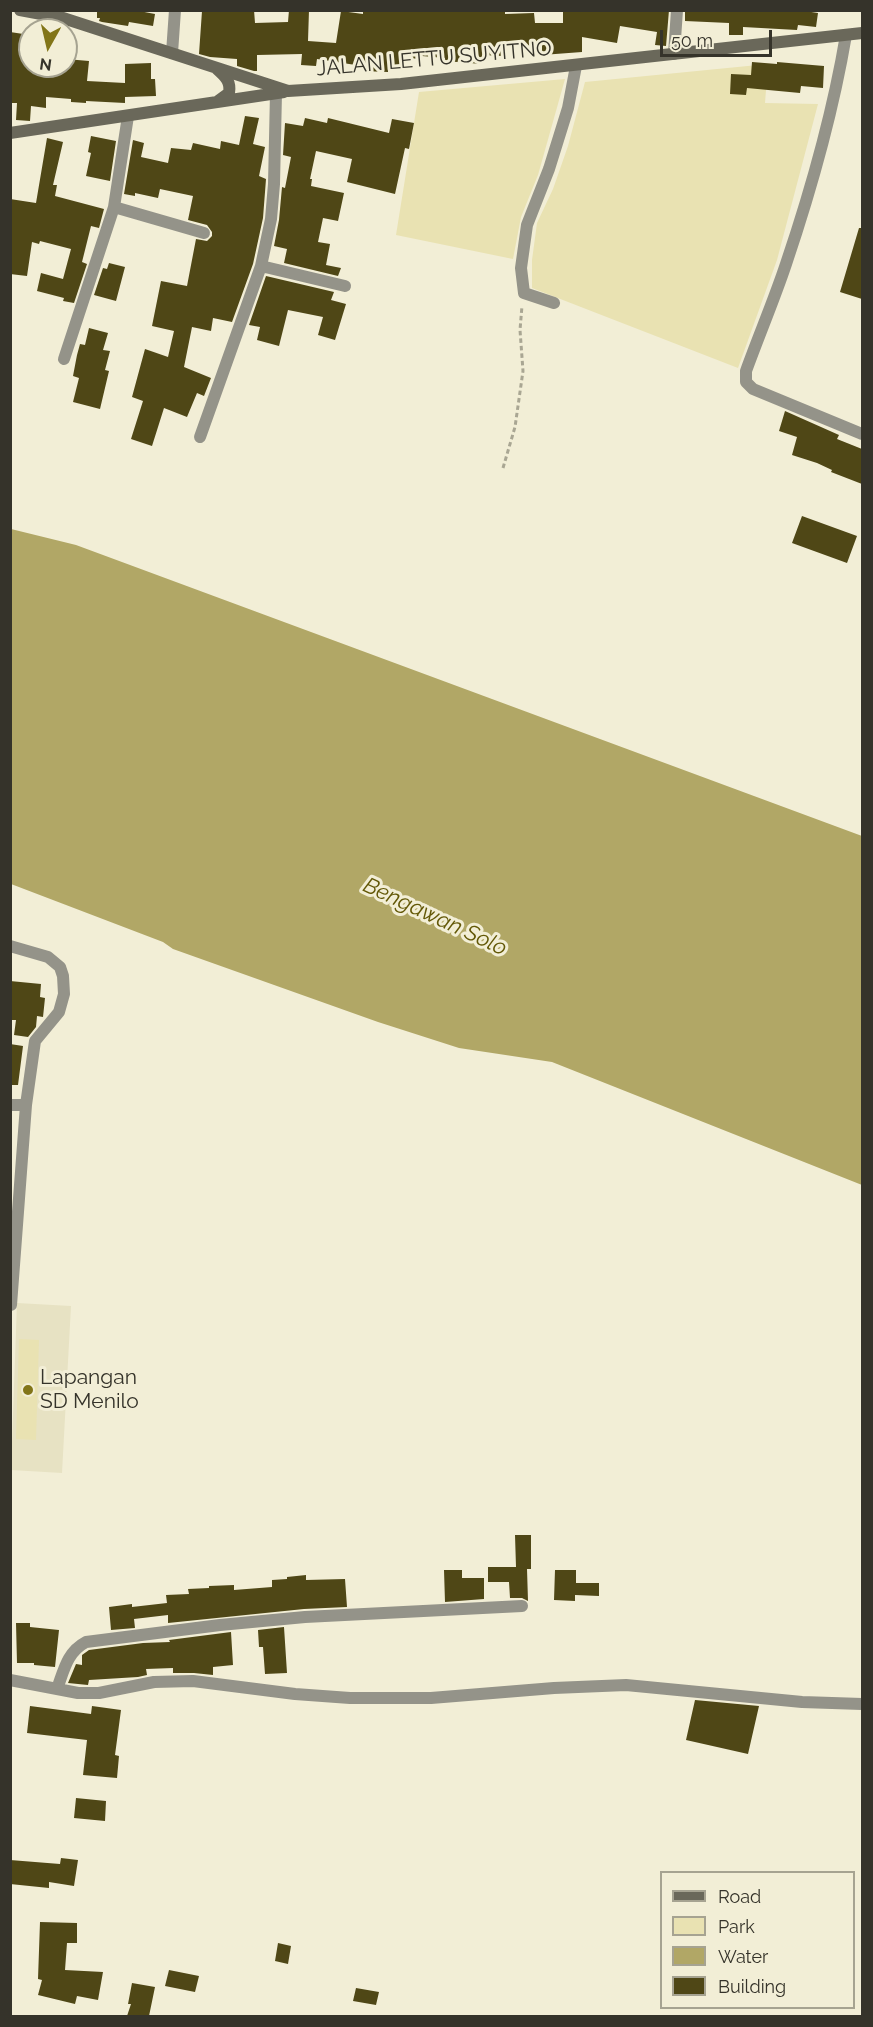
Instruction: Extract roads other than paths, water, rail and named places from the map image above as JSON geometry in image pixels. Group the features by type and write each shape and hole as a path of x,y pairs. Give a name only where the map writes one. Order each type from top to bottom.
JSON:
{"main road":[{"name":"JALAN LETTU SUYITNO","path":"20,10 63,18 282,92 361,88 862,33"},
{"path":"211,104 226,98 230,93 229,81 217,69"},
{"path":"10,133 282,92"}],"street":[{"path":"172,53 175,10"},
{"path":"674,54 677,10"},
{"path":"846,35 838,82 798,225 786,266 746,371 746,382 753,389 862,434"},
{"path":"555,303 524,293 521,268 527,225 568,108 576,66"},
{"path":"200,437 261,266 271,219 282,92"},
{"path":"64,359 114,207 129,116"},
{"path":"114,207 204,233"},
{"path":"261,266 345,286"},
{"path":"10,946 48,957 60,968 64,994 59,1012 35,1041 26,1105 10,1316"},
{"path":"10,1105 26,1105"},
{"path":"57,1689 70,1654 86,1642 305,1617 522,1606"},
{"path":"10,1680 78,1693 99,1694 154,1682 193,1681 295,1694 350,1698 431,1698 626,1685 802,1702 862,1704"}],"water":[{"name":"Bengawan Solo","path":"11,529 76,545 862,836 862,1185 552,1062 459,1048 378,1022 173,949 163,942 11,884"}],"place":[{"name":"Lapangan SD Menilo","path":"28,1390"}]}
